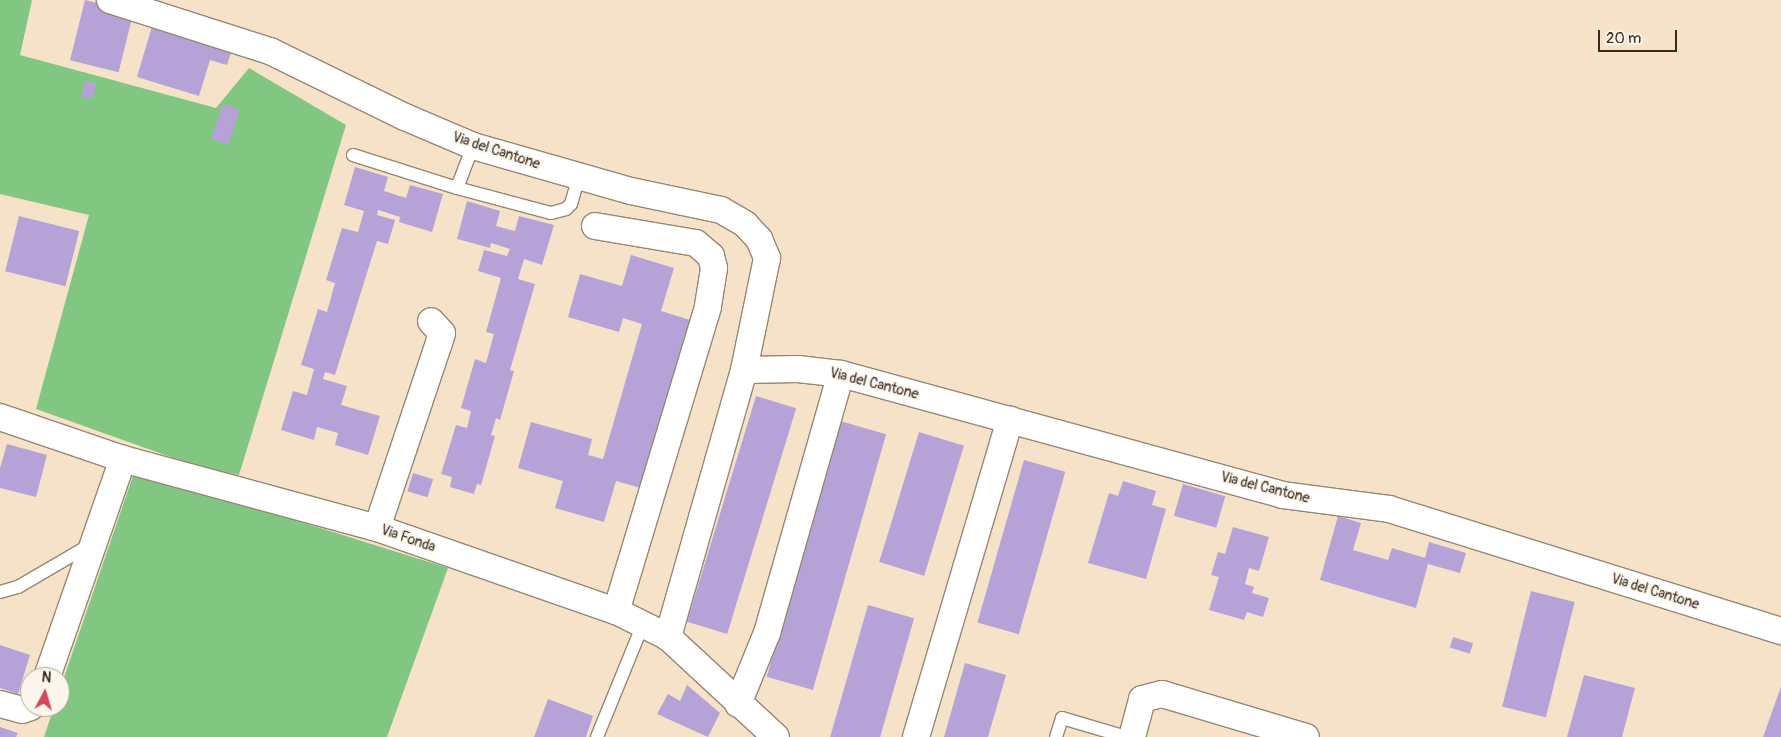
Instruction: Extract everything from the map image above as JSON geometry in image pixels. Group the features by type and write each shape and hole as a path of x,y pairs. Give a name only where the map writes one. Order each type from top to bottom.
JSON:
{"street":[{"name":"Via del Cantone","path":"110,0 270,51 405,117 473,146 631,191 721,210 745,224 759,238 767,258 744,370 668,637"},
{"path":"595,226 696,243 711,256 714,268 708,307 616,611"},
{"path":"376,528 442,333 431,321"},
{"name":"Via del Cantone","path":"744,370 798,369 841,374 1283,495 1389,509 1781,632"},
{"path":"738,704 767,633 841,374"},
{"name":"Via Fonda","path":"0,417 123,459 376,528 616,611 668,637 738,704 776,737"},
{"path":"916,737 1010,420"},
{"path":"50,667 123,459"},
{"path":"1132,737 1142,699 1162,694 1306,737"},
{"path":"0,704 20,709"}],"lane":[{"path":"457,188 473,146"},
{"path":"353,156 457,188 551,213 566,209 570,204 579,176"},
{"path":"0,592 18,587 93,543"},
{"path":"597,737 643,624"},
{"path":"1056,737 1062,718 1126,737"}],"green space":[{"path":"0,0 32,0 20,55 216,108 249,68 346,125 239,475 196,466 36,409 89,215 0,194"},
{"path":"135,470 448,568 387,737 44,737 51,717 70,717 70,667 68,667"}],"building":[{"path":"85,0 134,12 119,72 70,60"},
{"path":"153,23 233,47 227,65 210,60 199,96 137,77"},
{"path":"84,81 96,83 93,99 81,97"},
{"path":"223,104 240,110 228,145 211,139"},
{"path":"355,167 388,177 384,191 406,198 410,185 443,194 432,232 399,222 400,217 378,210 377,215 395,220 388,244 377,241 335,375 325,372 323,379 347,386 341,405 380,416 368,455 335,445 338,433 317,427 314,440 281,430 293,391 307,395 314,369 301,365 318,309 327,312 335,283 326,280 342,228 358,232 364,211 344,205"},
{"path":"467,201 500,211 496,226 515,231 519,216 554,225 542,265 524,259 518,279 535,284 510,370 514,371 500,420 496,418 491,435 495,436 481,485 477,484 474,494 450,487 452,477 441,474 456,425 467,428 471,411 461,408 475,359 486,363 494,334 486,332 501,278 478,271 484,250 507,256 510,249 491,243 490,248 457,239"},
{"path":"19,216 79,231 65,286 5,271"},
{"path":"631,255 674,268 661,311 690,320 641,488 616,481 604,522 555,508 563,481 518,468 531,422 592,439 588,455 603,459 642,324 623,318 619,332 568,317 580,274 622,286"},
{"path":"756,396 796,408 727,634 687,622"},
{"path":"840,421 886,434 813,690 767,677"},
{"path":"919,432 964,446 924,576 879,562"},
{"path":"7,444 47,455 36,497 0,488 0,468"},
{"path":"1024,460 1065,472 1019,634 977,622"},
{"path":"413,473 433,479 428,497 407,491"},
{"path":"1123,481 1156,491 1152,505 1166,509 1146,579 1088,563 1109,493 1118,496"},
{"path":"1183,484 1225,496 1216,528 1174,516"},
{"path":"1338,516 1361,523 1353,550 1388,560 1392,548 1425,558 1429,542 1466,553 1460,573 1428,564 1416,608 1320,580"},
{"path":"1233,527 1269,537 1259,571 1249,568 1245,584 1254,587 1252,593 1269,598 1263,617 1247,612 1244,620 1209,610 1219,577 1211,575 1218,552 1225,554"},
{"path":"1531,591 1575,602 1546,717 1502,706"},
{"path":"868,605 914,618 880,737 830,737"},
{"path":"1453,637 1473,643 1470,654 1450,648"},
{"path":"0,645 30,655 26,667 20,667 20,688 18,694 0,688"},
{"path":"965,663 1006,675 988,737 944,737"},
{"path":"1584,675 1635,688 1622,737 1567,737"},
{"path":"687,685 720,713 708,737 657,714 668,694 680,701"},
{"path":"1781,687 1781,737 1763,737"},
{"path":"548,699 593,716 586,737 534,737"},
{"path":"0,727 18,733 16,737 0,737"}]}
